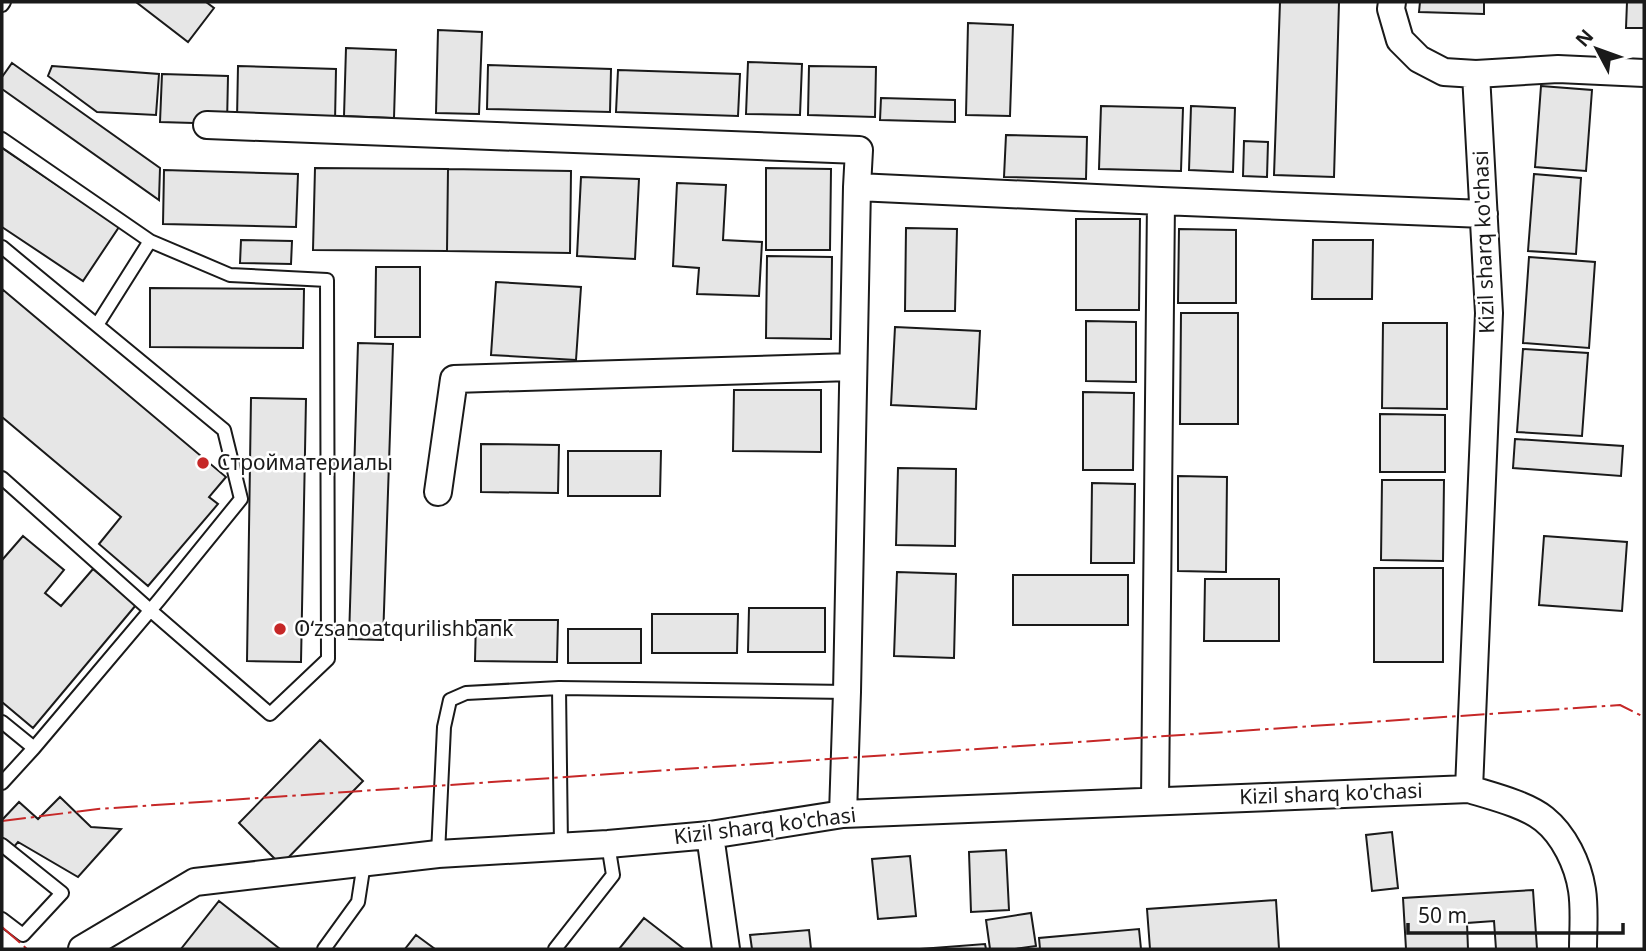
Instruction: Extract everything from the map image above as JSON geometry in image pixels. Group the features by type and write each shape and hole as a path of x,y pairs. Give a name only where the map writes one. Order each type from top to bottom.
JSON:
{"street":[{"path":"1391,2 1400,40 1419,59 1444,72 1476,74 1558,69 1644,73"},
{"name":"Kizil sharq ko'chasi","path":"1469,789 1489,313 1476,74"},
{"path":"207,125 859,150 856,187 843,814"},
{"path":"856,187 1484,214"},
{"path":"1155,801 1161,201"},
{"path":"438,492 454,379 852,367"},
{"name":"Kizil sharq ko'chasi","path":"84,948 195,882 438,855 710,835 843,814 1469,789 1526,809 1543,818 1558,833 1577,870 1582,890 1583,949"},
{"path":"710,835 726,949"}],"lane":[{"path":"2,139 150,241 230,275 327,280 328,659 270,714 2,478"},
{"path":"96,325 150,241"},
{"path":"2,247 224,430 241,499 2,783"},
{"path":"438,855 444,727 450,700 466,693 559,688 847,692"},
{"path":"559,688 561,846"},
{"path":"2,722 34,748"},
{"path":"555,949 613,875 608,844"},
{"path":"2,845 62,893 23,935 2,919"},
{"path":"324,949 358,902 364,863"}],"building":[{"path":"136,2 206,2 214,8 188,42"},
{"path":"1280,2 1339,2 1334,177 1274,175"},
{"path":"1420,2 1484,2 1484,14 1419,12"},
{"path":"1627,2 1644,2 1644,28 1626,28"},
{"path":"968,23 1013,25 1010,116 966,115"},
{"path":"438,30 482,32 479,114 436,113"},
{"path":"346,48 396,50 394,118 344,116"},
{"path":"748,62 802,64 800,115 746,114"},
{"path":"12,63 160,168 159,200 2,89 2,77"},
{"path":"488,65 611,69 610,112 487,109"},
{"path":"52,66 159,74 156,115 97,112 48,76"},
{"path":"238,66 336,69 335,122 237,119"},
{"path":"809,66 876,67 875,117 808,115"},
{"path":"618,70 740,74 738,116 616,112"},
{"path":"162,74 228,76 227,124 160,122"},
{"path":"1541,86 1592,90 1586,171 1535,167"},
{"path":"881,98 955,100 955,122 880,120"},
{"path":"1101,106 1183,108 1181,171 1099,169"},
{"path":"1191,106 1235,108 1233,172 1189,170"},
{"path":"1006,135 1087,137 1086,179 1004,177"},
{"path":"1244,141 1268,142 1267,177 1243,176"},
{"path":"2,148 119,227 83,281 2,227"},
{"path":"315,168 448,169 447,251 313,250"},
{"path":"766,168 831,169 830,250 766,250"},
{"path":"448,169 571,171 570,253 447,251"},
{"path":"164,170 298,174 296,227 163,224"},
{"path":"1534,174 1581,178 1576,254 1528,251"},
{"path":"581,177 639,179 635,259 577,256"},
{"path":"677,183 726,185 723,240 762,242 759,296 697,294 699,268 673,266"},
{"path":"1076,219 1140,219 1139,310 1076,310"},
{"path":"906,228 957,229 955,311 905,311"},
{"path":"1179,229 1236,230 1236,303 1178,303"},
{"path":"241,240 292,241 291,264 240,263"},
{"path":"1313,240 1373,240 1372,299 1312,299"},
{"path":"767,256 832,257 831,339 766,338"},
{"path":"1529,257 1595,262 1589,348 1523,343"},
{"path":"376,267 420,267 420,337 375,337"},
{"path":"496,282 581,287 576,360 491,355"},
{"path":"150,288 304,289 303,348 150,347"},
{"path":"2,289 226,477 209,497 218,504 148,586 99,544 121,517 2,417"},
{"path":"1181,313 1238,313 1238,424 1180,424"},
{"path":"1086,321 1136,322 1136,382 1086,381"},
{"path":"1383,323 1447,323 1447,409 1382,408"},
{"path":"895,327 980,331 976,409 891,405"},
{"path":"358,343 393,344 383,640 349,639"},
{"path":"1523,349 1588,353 1582,436 1517,432"},
{"path":"734,390 821,390 821,452 733,451"},
{"path":"1083,392 1134,393 1133,470 1083,470"},
{"path":"251,398 306,399 301,662 247,661"},
{"path":"1380,414 1445,415 1445,472 1380,472"},
{"path":"1515,439 1623,446 1621,476 1513,468"},
{"path":"481,444 559,445 558,493 481,492"},
{"path":"568,451 661,451 660,496 568,496"},
{"path":"898,468 956,469 955,546 896,545"},
{"path":"1178,476 1227,477 1226,572 1178,571"},
{"path":"1382,480 1444,480 1443,561 1381,560"},
{"path":"1092,483 1135,484 1134,563 1091,563"},
{"path":"23,536 64,570 45,593 61,606 93,569 136,605 33,728 2,702 2,558"},
{"path":"1544,536 1627,542 1622,611 1539,605"},
{"path":"1374,568 1443,568 1443,662 1374,662"},
{"path":"897,572 956,574 954,658 894,656"},
{"path":"1013,575 1128,575 1128,625 1013,625"},
{"path":"1205,579 1279,579 1279,641 1204,641"},
{"path":"749,608 825,608 825,652 748,652"},
{"path":"652,614 738,614 737,653 652,653"},
{"path":"476,620 558,620 557,662 475,661"},
{"path":"568,629 641,629 641,663 568,663"},
{"path":"320,740 363,781 281,865 239,823"},
{"path":"60,797 91,827 121,829 78,877 18,842 13,848 2,837 2,820 19,802 38,819"},
{"path":"1392,832 1398,888 1372,891 1366,835"},
{"path":"1006,850 1009,910 971,912 969,852"},
{"path":"910,856 916,916 878,919 872,859"},
{"path":"1533,890 1537,949 1496,949 1494,921 1467,923 1468,949 1406,949 1403,898"},
{"path":"1276,900 1279,949 1150,949 1147,909"},
{"path":"219,901 280,949 181,949"},
{"path":"1031,913 1036,946 990,949 986,920"},
{"path":"644,918 684,949 619,949"},
{"path":"1139,929 1141,949 1040,949 1039,938"},
{"path":"809,930 811,949 752,949 750,935"},
{"path":"416,935 435,949 405,949"},
{"path":"985,944 986,949 920,949"}],"power":[{"path":"2,821 98,809 1620,705 1644,717"},
{"path":"2,927 27,949"}],"place":[{"name":"Стройматериалы","path":"203,463"},
{"name":"Oʻzsanoatqurilishbank","path":"280,629"}]}
